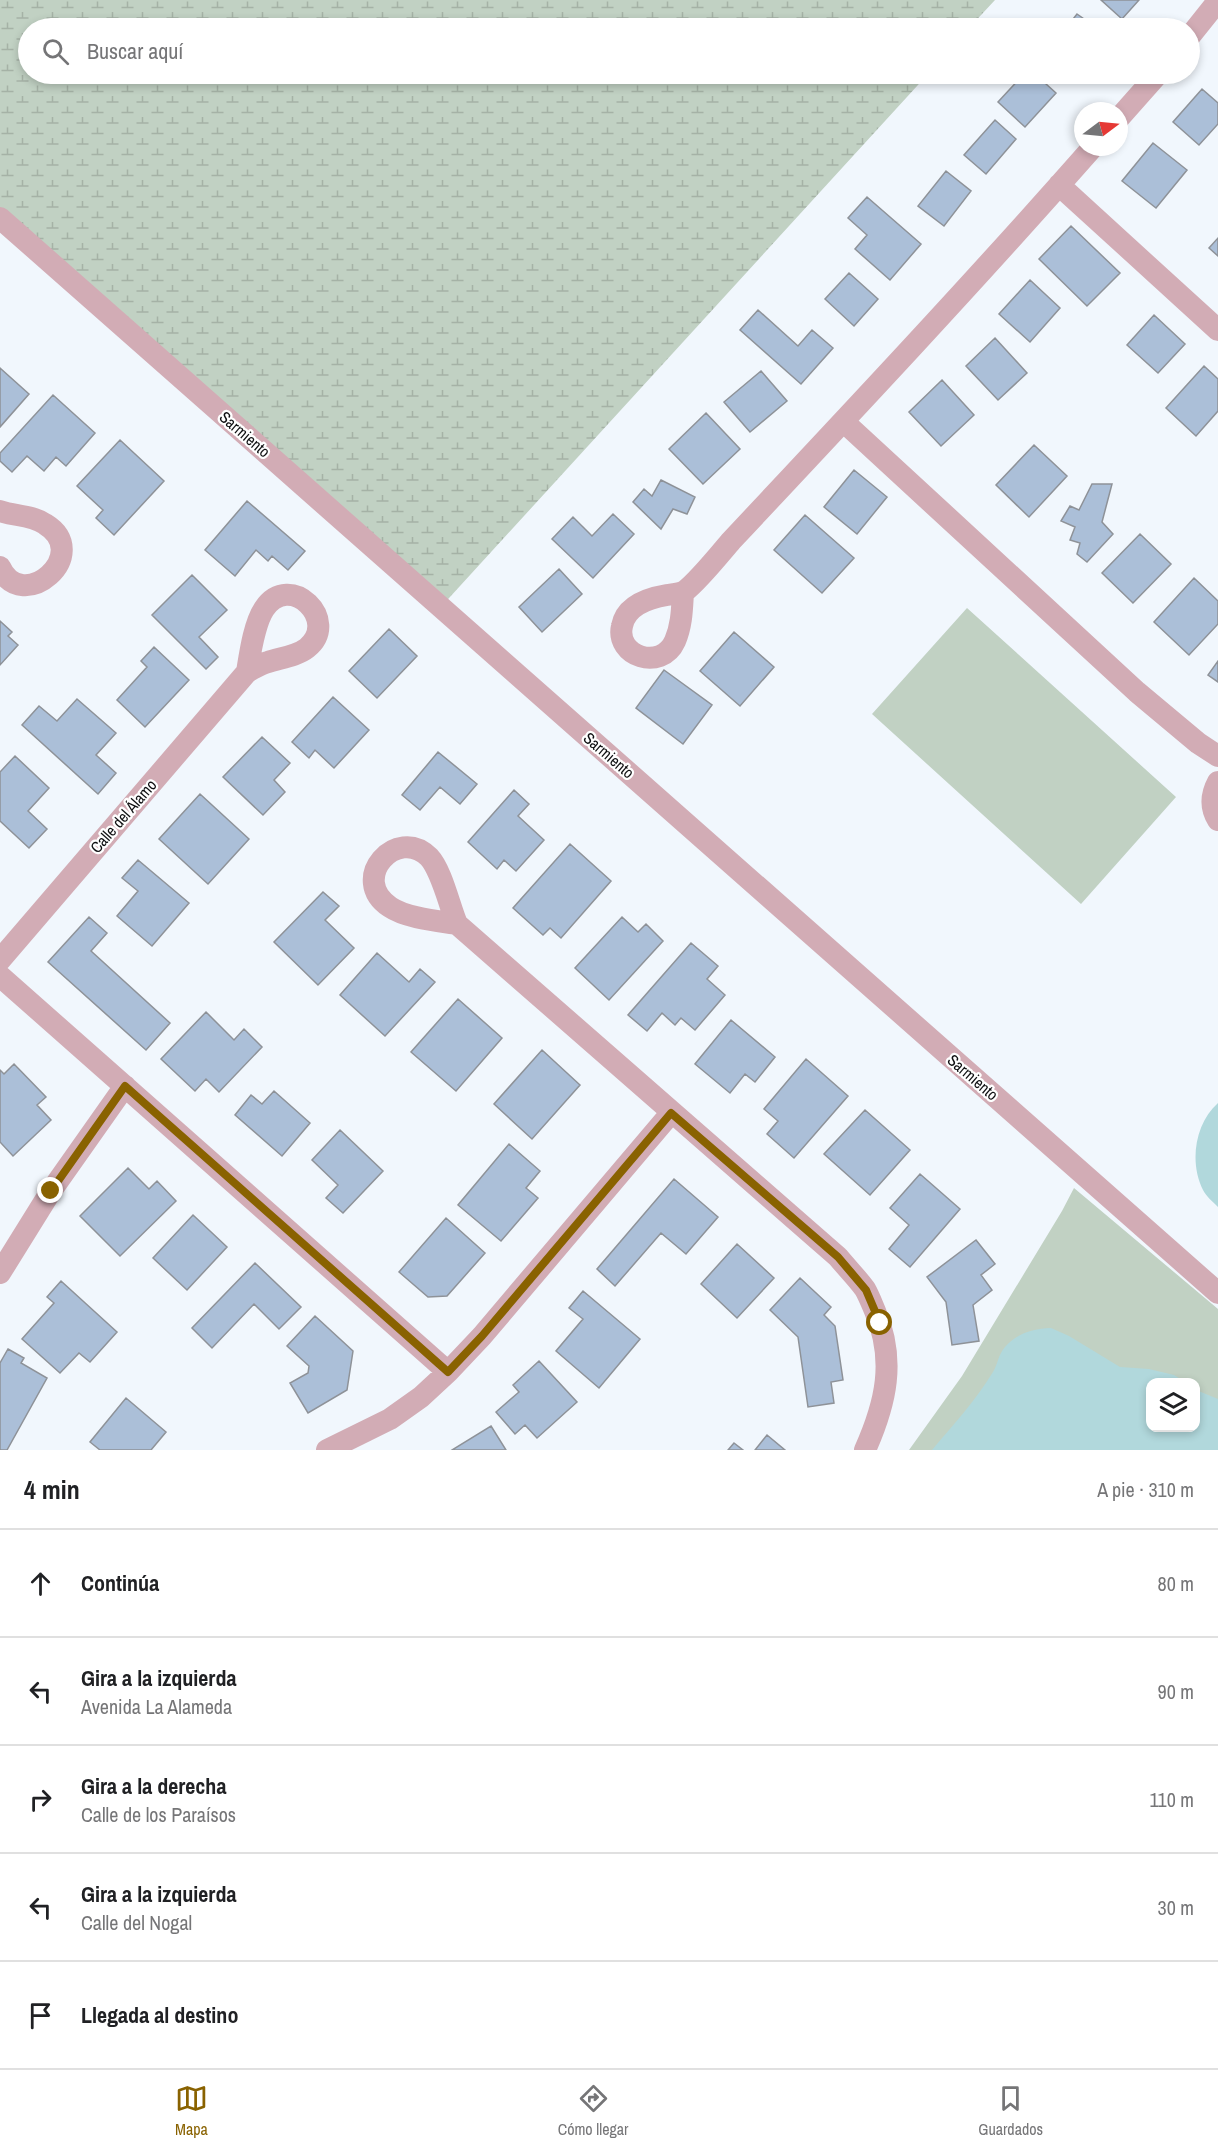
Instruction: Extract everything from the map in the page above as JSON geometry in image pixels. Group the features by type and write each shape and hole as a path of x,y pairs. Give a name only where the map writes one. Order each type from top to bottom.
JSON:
{"street":[{"path":"1200,24 1218,1"},
{"path":"1128,108 1149,84"},
{"path":"683,592 844,422 1085,156"},
{"path":"1059,185 1218,330"},
{"name":"Sarmiento","path":"0,218 1218,1293"},
{"path":"844,422 1137,692 1198,743 1218,756"},
{"path":"0,511 43,522 55,531 61,544 61,558 54,572 42,581 28,585 14,584 3,574 0,567"},
{"name":"Calle del Álamo","path":"0,960 247,672"},
{"path":"1218,782 1212,793 1213,812 1218,820"},
{"path":"457,924 838,1257 866,1290 880,1323 887,1350 886,1383 878,1418 865,1450"},
{"path":"0,976 448,1372"},
{"path":"0,1273 51,1191 125,1086"},
{"path":"327,1450 390,1419 421,1397 448,1372 482,1336 671,1113"}],"green space":[{"path":"0,0 995,0 978,18 18,18 18,84 919,84 439,609 0,229"},
{"path":"967,608 1176,797 1081,904 872,714"},
{"path":"1074,1188 1218,1309 1218,1450 909,1450 962,1376"}],"water":[{"path":"1218,1103 1218,1207 1203,1190 1196,1168 1196,1156 1199,1132 1210,1111"},
{"path":"1051,1328 1069,1336 1120,1367 1149,1369 1179,1378 1146,1378 1146,1432 1200,1432 1200,1392 1218,1399 1218,1450 932,1450 979,1392 993,1372 1005,1347 1015,1338 1038,1329"}],"building":[{"path":"1101,0 1139,0 1121,18"},
{"path":"1015,84 1046,84 1056,93 1025,127 998,102"},
{"path":"1202,89 1218,103 1218,124 1199,145 1173,122"},
{"path":"995,120 1016,139 986,174 964,155"},
{"path":"1153,143 1187,170 1156,208 1122,181"},
{"path":"946,171 971,191 944,226 918,206"},
{"path":"867,197 921,244 890,280 855,249 867,235 848,218"},
{"path":"1071,226 1120,273 1087,306 1039,259"},
{"path":"1218,238 1218,256 1209,248"},
{"path":"849,273 878,299 854,326 825,299"},
{"path":"1030,280 1060,308 1030,342 999,314"},
{"path":"758,310 798,346 812,330 833,348 801,384 740,330"},
{"path":"1154,315 1185,344 1158,373 1127,345"},
{"path":"995,338 1027,373 998,400 966,366"},
{"path":"1204,366 1218,379 1218,411 1196,436 1166,408"},
{"path":"0,368 29,394 0,427"},
{"path":"761,371 787,401 750,432 724,402"},
{"path":"942,380 974,415 941,446 909,412"},
{"path":"53,395 95,433 66,466 56,457 44,471 27,456 12,472 0,461 0,453"},
{"path":"706,413 740,449 703,484 669,449"},
{"path":"120,440 164,481 114,535 96,518 103,510 77,486"},
{"path":"1034,445 1067,476 1029,517 996,485"},
{"path":"854,470 887,497 857,534 824,507"},
{"path":"661,480 695,497 687,514 673,509 661,529 633,502 644,489 652,496"},
{"path":"1092,484 1112,484 1102,522 1113,534 1087,562 1077,554 1080,543 1070,540 1075,527 1061,521 1070,506 1079,510"},
{"path":"247,501 305,551 288,570 272,556 268,561 256,550 235,576 205,550"},
{"path":"613,514 634,534 593,578 552,539 573,517 592,536"},
{"path":"805,515 854,558 822,593 774,550"},
{"path":"1140,534 1171,564 1133,603 1102,573"},
{"path":"559,569 582,594 542,632 519,607"},
{"path":"192,575 227,610 199,637 218,657 206,669 152,615"},
{"path":"1194,578 1218,601 1218,624 1189,655 1154,622"},
{"path":"0,621 12,632 8,636 18,645 0,665"},
{"path":"389,629 417,656 377,698 349,671"},
{"path":"734,632 774,667 740,706 700,671"},
{"path":"154,647 189,680 145,727 117,700 147,667 141,661"},
{"path":"1218,661 1218,682 1208,675"},
{"path":"664,670 712,705 683,744 636,708"},
{"path":"333,697 369,730 334,768 315,750 309,758 292,742"},
{"path":"77,699 116,733 96,755 116,773 98,794 22,725 39,706 57,721"},
{"path":"262,737 290,763 274,780 285,792 263,815 223,777"},
{"path":"438,752 477,784 460,804 440,787 420,810 402,795"},
{"path":"15,756 49,788 28,811 47,829 29,848 0,821 0,772"},
{"path":"514,790 529,804 518,816 544,840 516,871 504,860 497,869 468,842"},
{"path":"200,794 249,839 208,884 159,839"},
{"path":"570,844 611,881 561,938 550,928 543,935 513,908"},
{"path":"138,860 189,903 152,946 117,916 138,891 122,878"},
{"path":"323,892 339,906 325,920 354,948 318,985 274,942"},
{"path":"89,917 107,933 91,951 170,1023 146,1050 48,962"},
{"path":"622,917 638,932 646,924 663,941 609,1000 575,968"},
{"path":"691,943 718,966 707,979 725,995 695,1030 681,1018 675,1025 662,1013 647,1031 628,1015"},
{"path":"377,953 409,982 420,969 435,982 385,1036 340,995"},
{"path":"458,999 502,1038 456,1091 411,1052"},
{"path":"206,1012 234,1040 244,1029 262,1047 219,1092 206,1079 195,1091 161,1059"},
{"path":"731,1020 775,1057 755,1082 745,1074 730,1093 695,1064"},
{"path":"542,1050 580,1085 532,1139 494,1104"},
{"path":"806,1059 848,1096 794,1158 767,1134 778,1121 764,1109"},
{"path":"14,1064 46,1097 37,1105 51,1120 13,1156 0,1142 0,1070 4,1074"},
{"path":"274,1091 310,1123 282,1156 235,1115 251,1095 262,1104"},
{"path":"865,1110 910,1150 870,1195 824,1154"},
{"path":"340,1130 383,1171 343,1213 326,1198 338,1185 312,1160"},
{"path":"509,1144 540,1171 526,1188 538,1198 501,1241 458,1205"},
{"path":"128,1168 149,1189 157,1181 176,1201 120,1256 80,1216"},
{"path":"920,1174 960,1209 910,1267 889,1249 909,1225 890,1208"},
{"path":"674,1179 718,1217 686,1254 661,1233 615,1286 597,1269"},
{"path":"193,1215 227,1247 187,1290 153,1258"},
{"path":"446,1218 485,1253 447,1296 428,1297 399,1272"},
{"path":"976,1240 995,1264 981,1275 992,1290 973,1305 979,1341 952,1345 946,1302 927,1277"},
{"path":"737,1244 774,1278 737,1318 701,1284"},
{"path":"255,1263 301,1307 279,1329 254,1304 212,1348 192,1328"},
{"path":"800,1278 831,1307 824,1315 835,1326 843,1380 831,1382 834,1403 808,1407 798,1337 770,1310"},
{"path":"61,1281 117,1332 90,1362 79,1353 60,1373 22,1339 54,1303 47,1297"},
{"path":"583,1291 640,1339 599,1388 556,1351 583,1319 569,1308"},
{"path":"315,1316 353,1351 347,1390 308,1413 290,1383 308,1373 309,1366 287,1346"},
{"path":"8,1349 24,1358 21,1363 47,1378 7,1450 0,1450 0,1363"},
{"path":"539,1361 577,1402 537,1438 525,1425 515,1434 496,1412 519,1392 513,1385"},
{"path":"126,1398 166,1432 151,1450 100,1450 90,1442"},
{"path":"491,1426 506,1450 452,1450"},
{"path":"767,1435 785,1450 755,1450"},
{"path":"734,1443 743,1450 728,1450"}],"route":[{"path":"51,1191 125,1086 448,1372 482,1336 671,1113 838,1257 866,1290 880,1323"}]}
